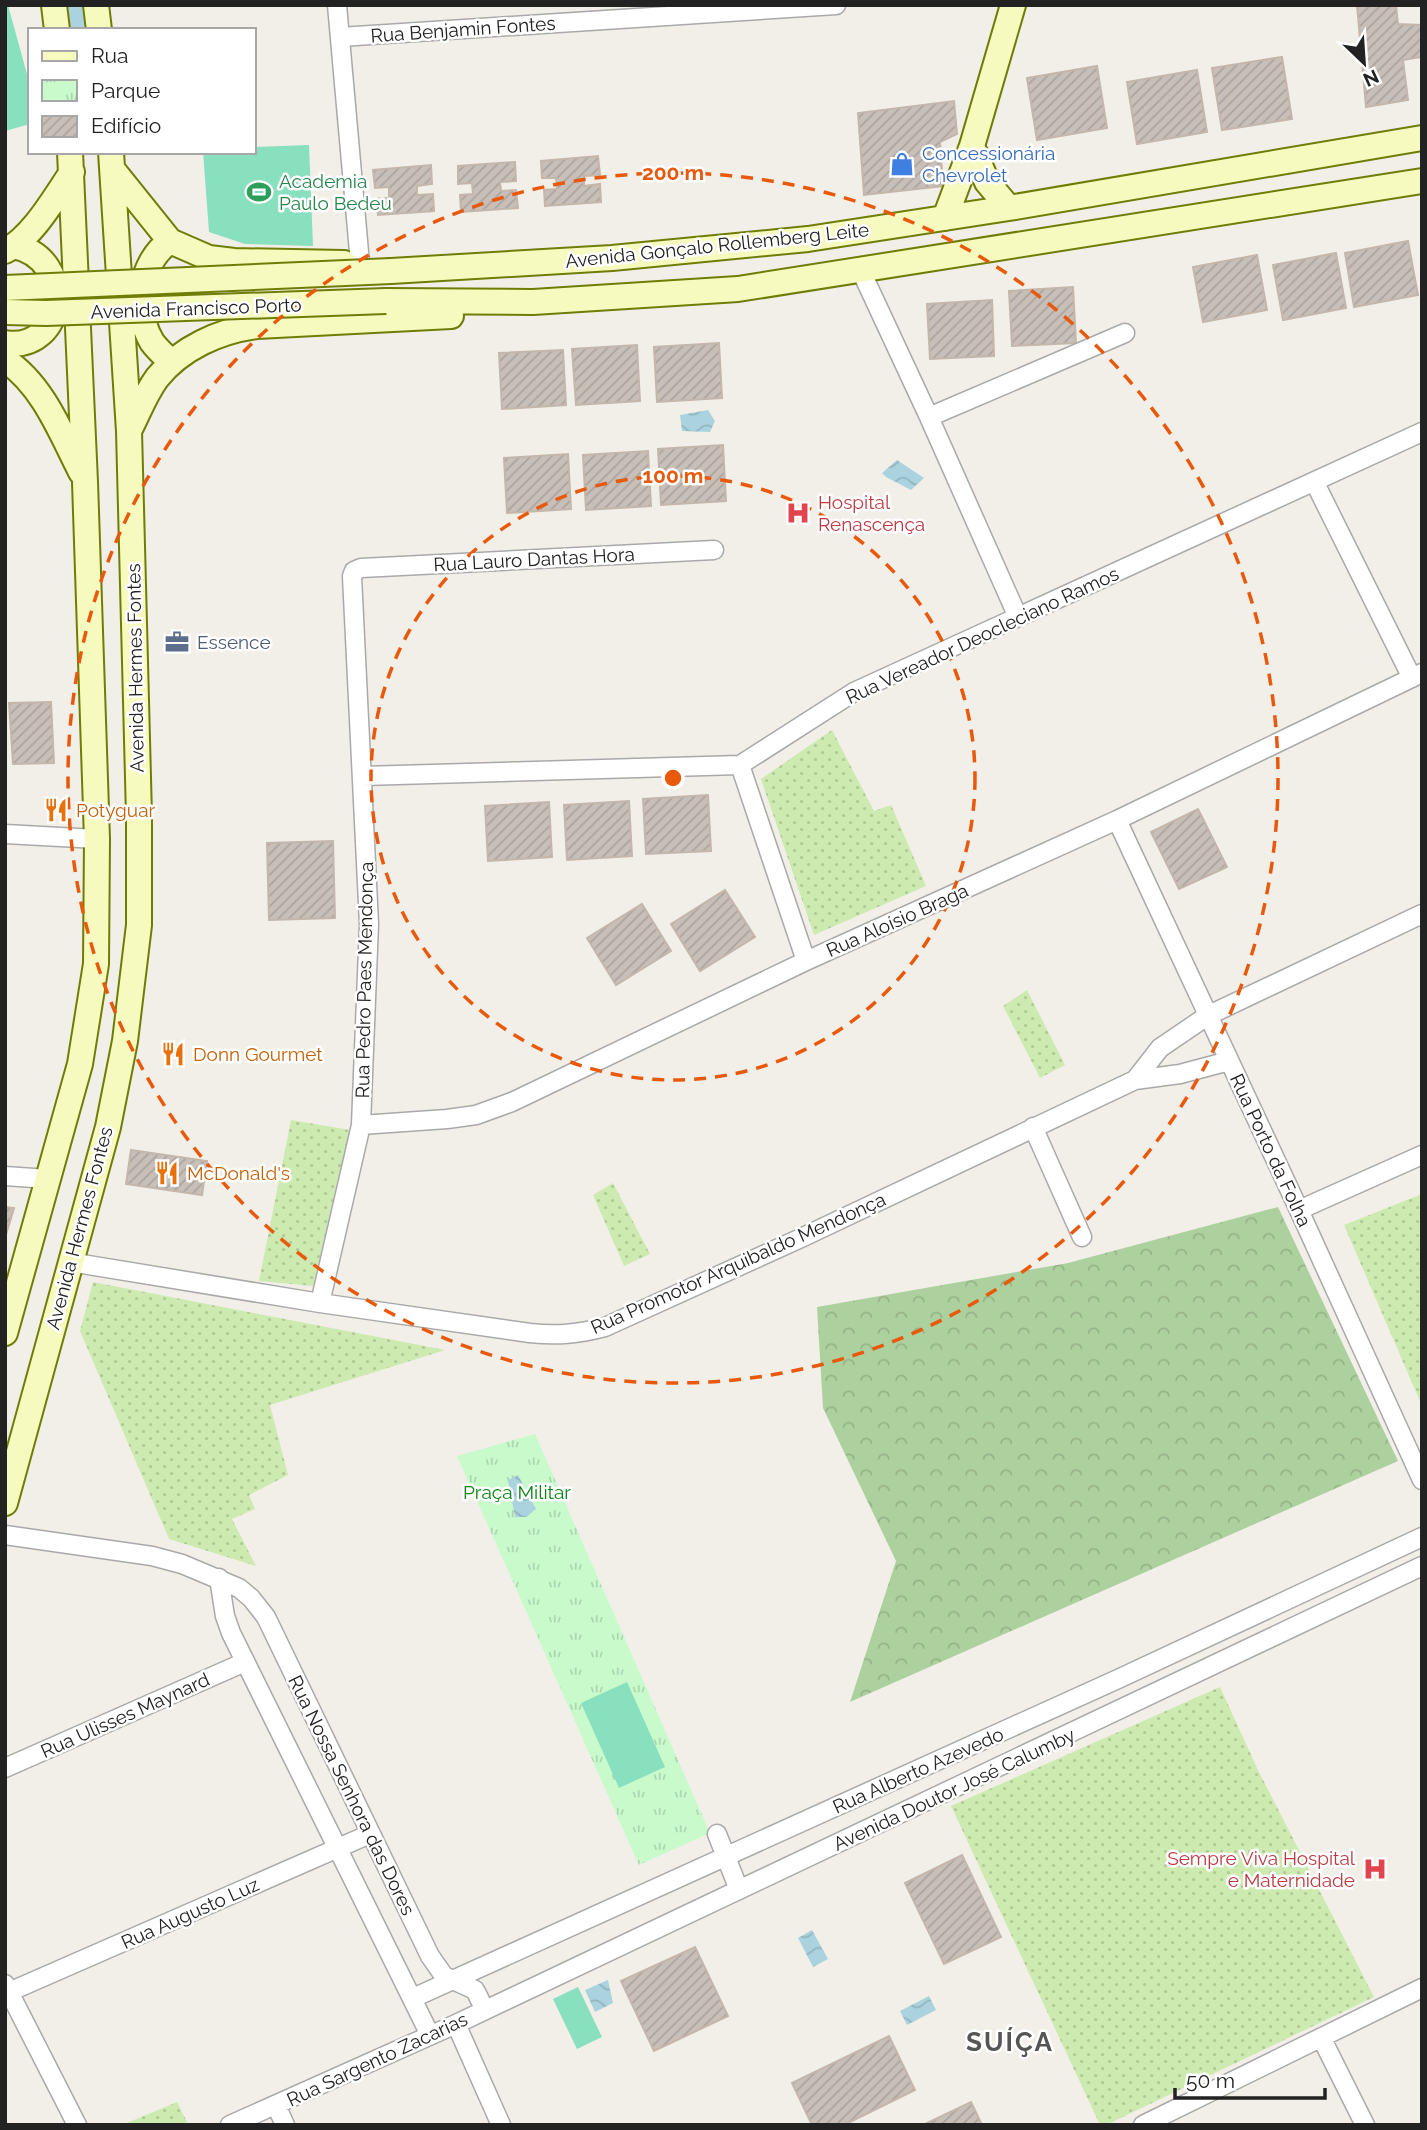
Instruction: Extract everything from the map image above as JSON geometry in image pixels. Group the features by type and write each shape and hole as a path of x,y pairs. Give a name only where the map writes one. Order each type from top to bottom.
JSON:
{"main road":[{"path":"54,5 57,28"},
{"path":"96,5 99,28"},
{"path":"945,218 972,146 1013,5"},
{"name":"Avenida Gonçalo Rollemberg Leite","path":"5,288 612,258 794,240 1009,208 1422,138"},
{"path":"972,146 987,181 1009,208"},
{"path":"112,161 170,241 209,258 234,261 483,265"},
{"name":"Avenida Hermes Fontes","path":"5,1503 107,1127 125,1041 139,925 139,816 129,431 112,161"},
{"path":"10,249 44,212 71,162"},
{"path":"5,1333 80,1063 96,964 97,839 86,482 71,162"},
{"name":"Avenida Gonçalo Rollemberg Leite","path":"386,301 533,302 738,289 1422,181"},
{"path":"170,241 150,262 142,301 150,337 171,362"},
{"path":"5,343 29,341 43,332 54,317 56,300 53,278 38,255 29,249 10,249"},
{"name":"Avenida Francisco Porto","path":"5,312 46,313 386,301"},
{"path":"129,431 148,393 171,362 215,335 232,329 488,313 533,302"},
{"path":"5,360 34,385 57,423 86,482"}],"street":[{"path":"337,5 360,263"},
{"name":"Rua Benjamin Fontes","path":"340,37 836,5"},
{"path":"860,271 929,417 1017,615"},
{"path":"929,417 1125,333"},
{"name":"Rua Vereador Deocleciano Ramos","path":"740,765 854,692 1017,615 1315,483 1422,432"},
{"path":"1315,483 1417,676"},
{"name":"Rua Lauro Dantas Hora","path":"354,571 361,568 714,550"},
{"name":"Rua Pedro Paes Mendonça","path":"320,1303 361,1125 369,924 352,576 354,571"},
{"name":"Rua Aloísio Braga","path":"361,1125 475,1115 512,1102 806,961 1116,820 1417,676"},
{"path":"363,776 740,765 806,961"},
{"name":"Rua Porto da Folha","path":"1116,820 1422,1480"},
{"path":"5,834 97,839"},
{"name":"Rua Promotor Arquibaldo Mendonça","path":"1135,1080 1160,1048 1208,1016 1422,914"},
{"name":"Rua Promotor Arquibaldo Mendonça","path":"70,1262 320,1303 557,1336 580,1334 605,1327 801,1238 1135,1080 1180,1074 1229,1061"},
{"path":"1033,1127 1082,1237"},
{"path":"1299,1210 1422,1155"},
{"path":"5,1176 48,1179"},
{"name":"Rua Nossa Senhora das Dores","path":"5,1535 152,1556 219,1578 239,1587 251,1598 266,1617 430,1956 444,1976 475,1990 485,2010"},
{"name":"Rua Alberto Azevedo","path":"413,1998 1118,1679 1422,1536"},
{"path":"1393,1550 1403,1575"},
{"name":"Avenida Doutor José Calumby","path":"485,2010 1422,1566"},
{"name":"Rua Nossa Senhora das Dores","path":"219,1578 225,1616 245,1662 429,2035"},
{"name":"Rua Ulisses Maynard","path":"5,1768 245,1662"},
{"path":"1118,1679 1131,1705"},
{"name":"Rua Augusto Luz","path":"7,1988 370,1834"},
{"path":"717,1834 739,1890"},
{"path":"7,1988 77,2125"},
{"path":"1143,2125 1422,1988"},
{"name":"Rua Sargento Zacarias","path":"230,2125 485,2010"},
{"path":"456,2024 501,2125"},
{"path":"1322,2039 1364,2125"},
{"path":"276,2105 285,2125"}],"green space":[{"path":"5,5 8,5 28,78 28,125 5,131"},
{"name":"Academia Paulo Bedeu","path":"309,145 313,246 245,244 209,232 203,154 256,154 256,147"},
{"path":"832,730 874,811 891,805 926,886 814,935 761,779"},
{"path":"1027,990 1065,1065 1040,1078 1003,1006"},
{"path":"291,1120 350,1130 313,1286 259,1281"},
{"path":"613,1183 650,1254 624,1266 593,1195"},
{"path":"1422,1194 1422,1406 1344,1225"},
{"path":"1278,1207 1398,1461 850,1702 896,1561 823,1408 817,1307 1068,1263"},
{"path":"93,1282 445,1350 270,1405 288,1475 249,1495 255,1509 232,1519 256,1566 169,1539 80,1331"},
{"name":"Praça Militar","path":"535,1434 710,1833 639,1865 457,1456"},
{"path":"627,1682 665,1767 619,1788 581,1703"},
{"path":"1220,1687 1258,1770 1374,1997 1106,2125 1100,2125 951,1806"},
{"path":"578,1987 602,2037 577,2049 553,1999"},
{"path":"177,2102 187,2122 180,2125 122,2125"}],"water":[{"path":"708,410 715,421 710,432 682,431 680,415"},
{"path":"897,460 924,478 911,490 882,473"},
{"path":"518,1475 536,1509 526,1517 515,1517 508,1480"},
{"path":"812,1930 828,1959 813,1967 798,1938"},
{"path":"608,1980 613,2003 595,2012 585,1990"},
{"path":"929,1996 936,2010 907,2025 900,2011"}],"building":[{"path":"1357,5 1396,5 1398,24 1421,25 1422,57 1403,60 1408,100 1366,107"},
{"path":"1282,57 1292,119 1222,130 1212,68"},
{"path":"1097,66 1107,128 1037,140 1027,78"},
{"path":"1197,70 1207,132 1137,144 1127,82"},
{"name":"Concessionária Chevrolet","path":"954,101 957,134 940,142 943,186 864,195 858,113"},
{"path":"598,156 600,175 584,176 584,186 600,184 601,202 545,206 544,190 557,189 556,178 542,178 541,161"},
{"path":"515,162 516,181 500,182 501,191 516,190 518,208 461,212 460,195 473,194 472,183 458,184 458,166"},
{"path":"431,165 432,184 417,186 417,195 433,194 434,211 378,215 376,199 389,198 389,187 375,188 373,170"},
{"path":"1408,241 1418,295 1354,307 1345,253"},
{"path":"1336,253 1346,308 1283,320 1273,265"},
{"path":"1257,255 1267,310 1203,322 1193,267"},
{"path":"1073,287 1076,343 1012,346 1009,291"},
{"path":"992,300 994,356 930,359 927,304"},
{"path":"719,343 722,398 657,402 654,347"},
{"path":"637,345 640,401 576,405 572,349"},
{"path":"563,350 566,405 502,409 499,353"},
{"path":"723,445 726,501 661,505 658,449"},
{"path":"648,451 651,506 586,510 583,455"},
{"path":"568,454 571,509 507,513 504,458"},
{"path":"51,702 54,763 13,764 9,703"},
{"path":"708,795 711,851 646,854 643,799"},
{"path":"629,801 632,856 567,860 564,805"},
{"path":"549,802 552,857 488,861 485,806"},
{"path":"1198,809 1227,867 1179,889 1151,832"},
{"path":"333,841 335,918 269,920 267,843"},
{"path":"725,890 755,937 700,971 671,924"},
{"path":"642,904 671,951 616,985 587,938"},
{"name":"McDonald's","path":"131,1150 207,1161 202,1195 126,1184"},
{"path":"5,1207 14,1208 5,1238"},
{"path":"962,1855 1001,1937 944,1964 905,1883"},
{"path":"695,1947 728,2016 654,2051 621,1981"},
{"path":"889,2036 915,2090 844,2125 812,2125 792,2083"},
{"path":"971,2102 982,2125 923,2125"}],"waterway":[{"path":"77,5 80,28"}],"place":[{"name":"Concessionária Chevrolet","path":"902,164"},
{"name":"Academia Paulo Bedeu","path":"259,192"},
{"name":"Hospital Renascença","path":"798,513"},
{"name":"Essence","path":"177,642"},
{"name":"Potyguar","path":"56,810"},
{"name":"Donn Gourmet","path":"173,1054"},
{"name":"McDonald's","path":"167,1173"},
{"name":"Sempre Viva Hospital e Maternidade","path":"1375,1869"}],"district":[{"name":"SUÍÇA","path":"1010,2042"}]}
